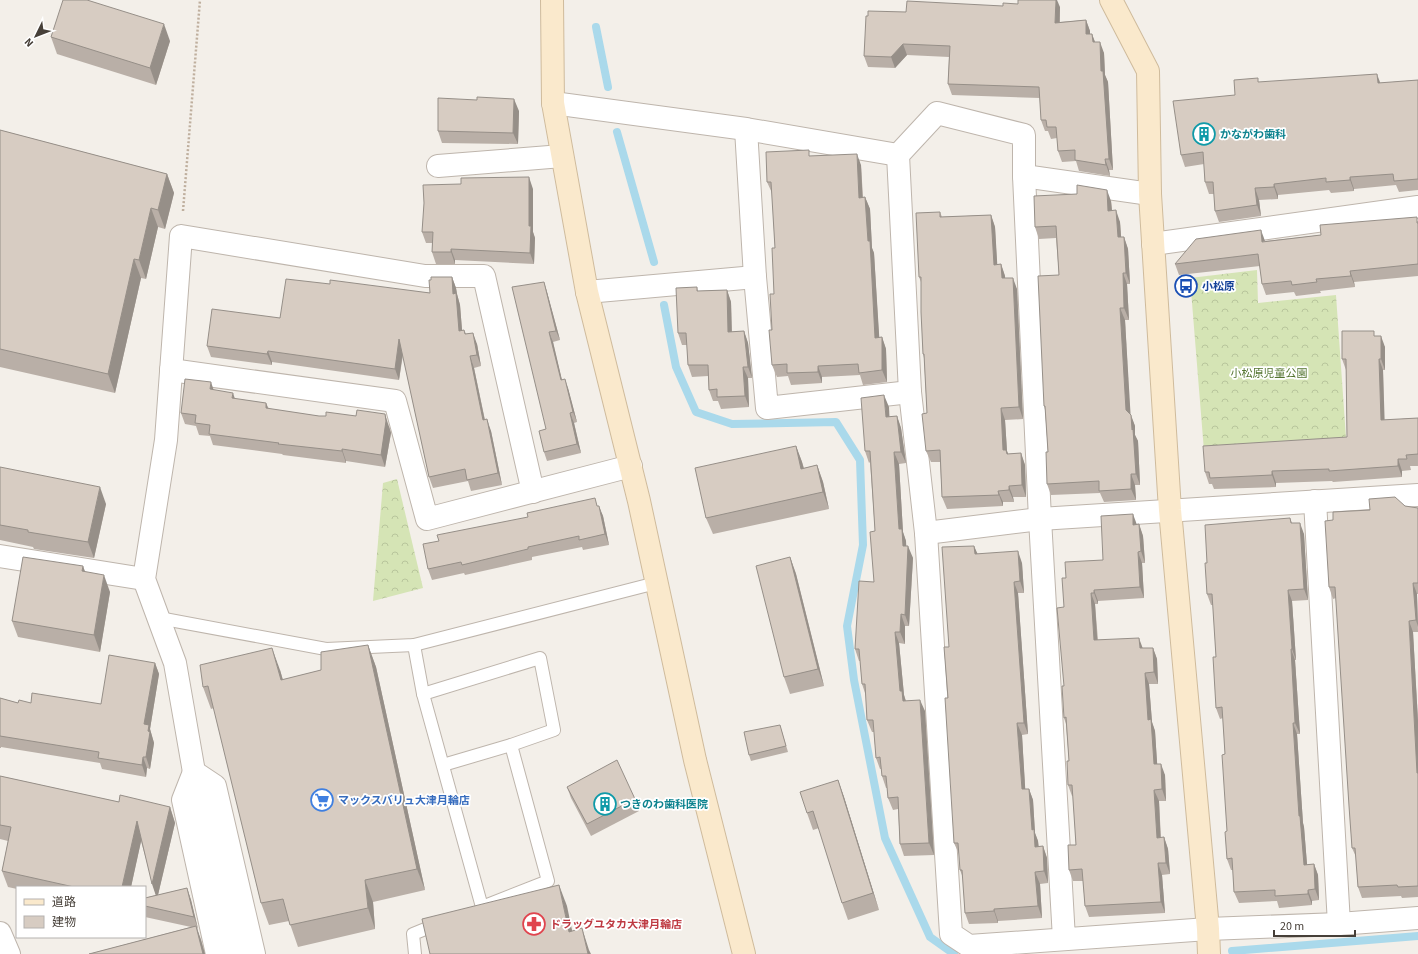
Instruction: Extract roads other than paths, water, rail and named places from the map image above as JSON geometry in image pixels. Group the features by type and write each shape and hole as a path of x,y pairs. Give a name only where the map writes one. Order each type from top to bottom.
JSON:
{"street":[{"path":"552,0 554,103 562,156 587,292 630,466 695,760 744,954"},
{"path":"1111,0 1148,71 1150,194 1170,510 1209,954"},
{"path":"554,103 746,129 898,155"},
{"path":"1064,939 1040,519 1024,176 1024,135 937,113 898,155 910,392 926,533 951,934 969,946 1208,929 1339,924 1418,918"},
{"path":"746,129 755,276 767,408 910,392"},
{"path":"438,166 562,156"},
{"path":"1024,176 1150,194"},
{"path":"1153,244 1418,207"},
{"path":"236,954 194,772 175,663 144,579 166,440 181,236 425,276 484,276 533,492"},
{"path":"587,292 755,276"},
{"path":"171,370 395,401 427,519 630,466"},
{"path":"926,533 1040,519 1418,494"},
{"path":"1315,501 1339,924"},
{"path":"0,556 144,579"},
{"path":"194,772 183,800 218,954"},
{"path":"194,772 215,786 254,954"},
{"path":"0,933 9,954"}],"lane":[{"path":"159,618 326,649 414,646 656,583"},
{"path":"414,646 423,694 482,907"},
{"path":"423,694 540,658 554,730 511,745 443,765"},
{"path":"469,912 548,880 511,745"},
{"path":"416,954 413,934 448,920"}],"waterway":[{"path":"596,27 608,87"},
{"path":"617,132 654,262"},
{"path":"664,305 676,367 696,412 732,424 836,422 860,460 863,545 847,626 854,680 885,838 930,937 954,954"},
{"path":"1232,951 1418,936"}],"place":[{"name":"かながわ歯科","path":"1204,134"},
{"name":"小松原","path":"1186,286"},
{"name":"マックスバリュ大津月輪店","path":"322,800"},
{"name":"つきのわ歯科医院","path":"605,804"},
{"name":"ドラッグユタカ大津月輪店","path":"534,924"}],"park label":[{"name":"小松原児童公園","path":"1269,373"}]}
